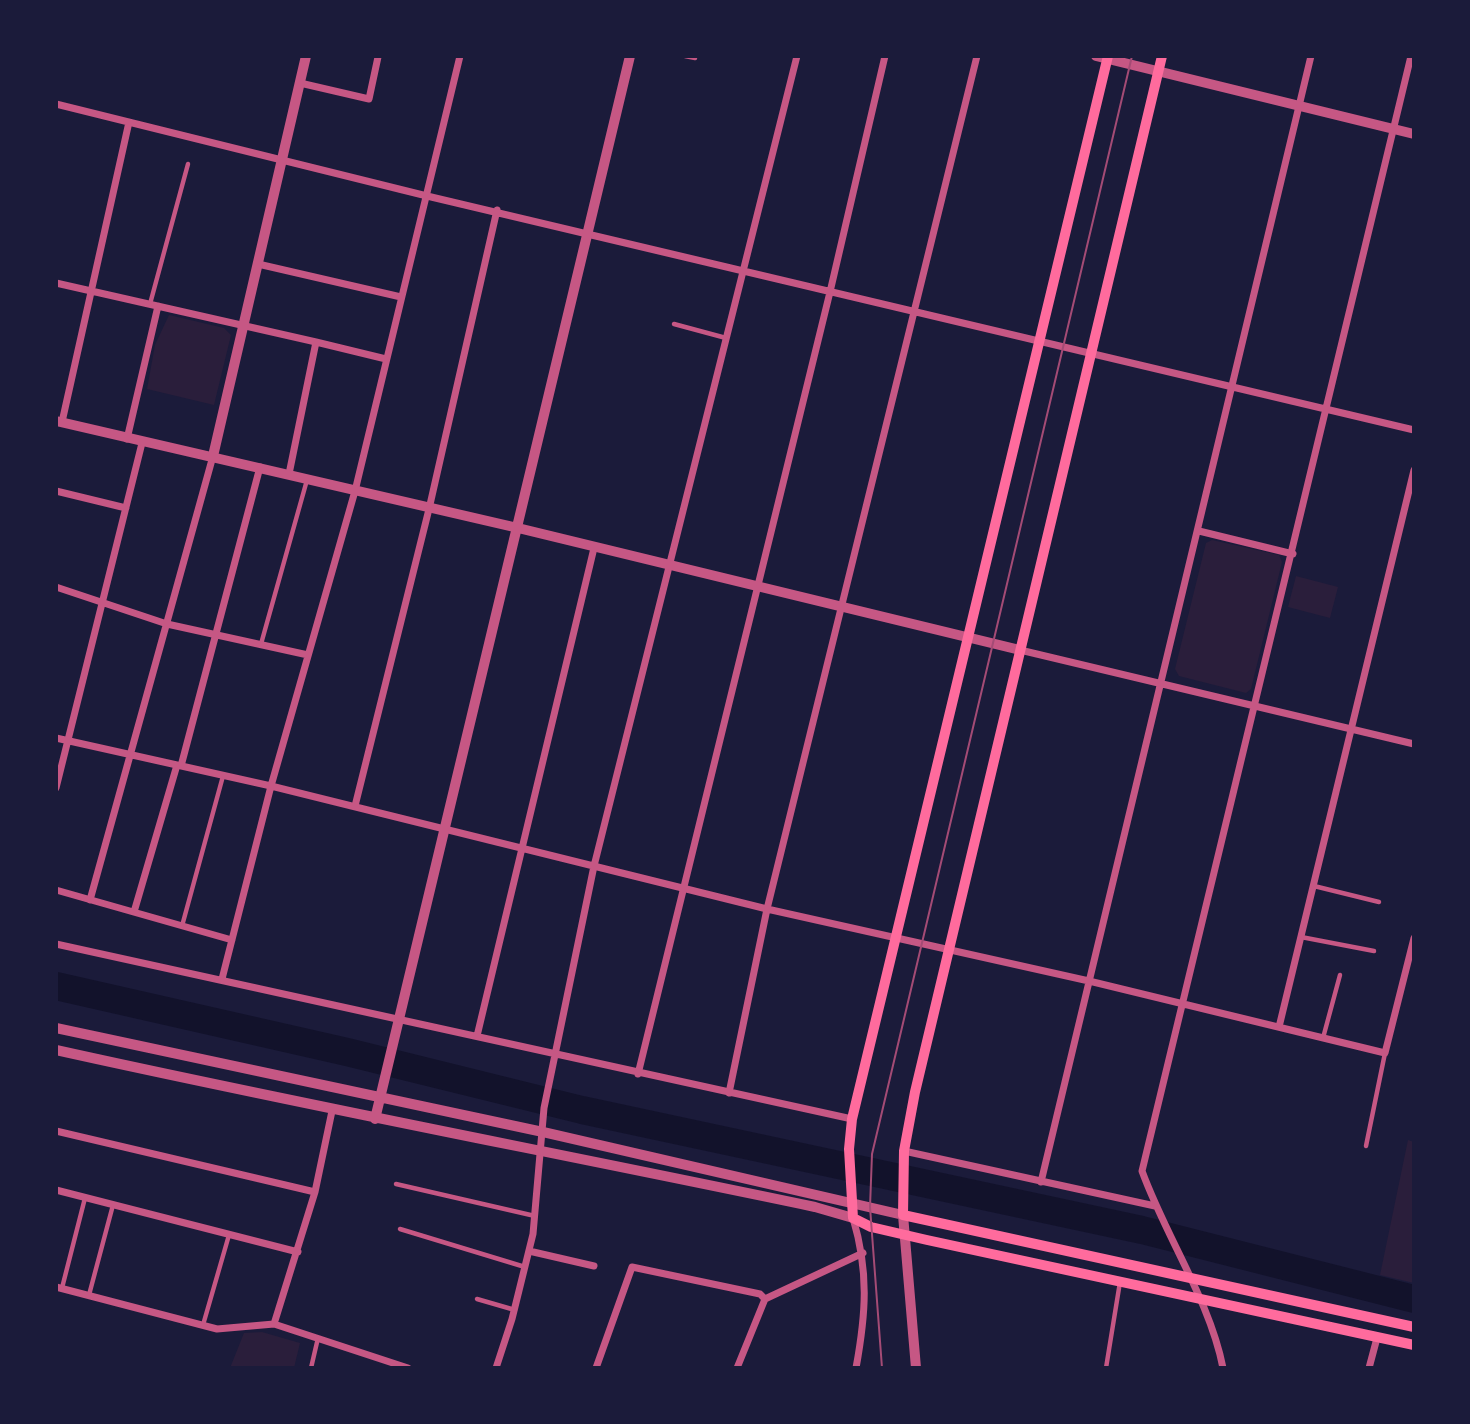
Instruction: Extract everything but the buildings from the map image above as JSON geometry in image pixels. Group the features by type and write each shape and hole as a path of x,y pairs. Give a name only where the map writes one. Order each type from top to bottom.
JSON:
{"main road":[{"path":"1162,56 915,1092 904,1156 904,1215 1414,1327"},
{"path":"1104,57 1040,341 852,1119 849,1149 853,1218 871,1227 905,1235 1414,1345"}],"street":[{"path":"90,900 213,456 306,56"},
{"path":"222,979 271,786 355,491 460,56"},
{"path":"375,1119 630,56"},
{"path":"496,1368 529,1251 542,1150 544,1108 594,866 797,56"},
{"path":"638,1073 830,292 885,56"},
{"path":"729,1093 767,909 977,56"},
{"path":"1041,1182 1163,683 1311,56"},
{"path":"1223,1368 1202,1299 1161,1220 1142,1171 1254,705 1293,555 1410,56"},
{"path":"300,83 369,99 378,57"},
{"path":"1104,57 1414,134"},
{"path":"56,104 427,196 497,210 1414,430"},
{"path":"129,122 59,421 142,443 213,456 518,528 757,588 1414,744"},
{"path":"355,806 429,509 497,210"},
{"path":"258,264 401,297"},
{"path":"56,283 386,359"},
{"path":"127,439 154,305"},
{"path":"289,474 316,342"},
{"path":"56,788 142,443"},
{"path":"134,912 217,635 260,467"},
{"path":"1279,1027 1414,470"},
{"path":"56,491 126,508"},
{"path":"1199,531 1293,555"},
{"path":"477,1036 594,548"},
{"path":"56,587 167,624 308,655"},
{"path":"56,738 271,786 767,909 1089,981 1385,1054 1414,937"},
{"path":"56,890 232,940"},
{"path":"56,944 852,1119"},
{"path":"56,1028 543,1132 850,1200 904,1215 916,1368"},
{"path":"56,1050 332,1111 542,1150 815,1207 853,1218 863,1253 865,1318 856,1368"},
{"path":"274,1324 315,1192 332,1111"},
{"path":"56,1130 315,1192"},
{"path":"904,1156 1155,1206"},
{"path":"56,1190 298,1252"},
{"path":"529,1251 594,1266"},
{"path":"737,1368 765,1299 863,1253"},
{"path":"596,1368 632,1268 760,1294 765,1299"},
{"path":"59,1287 217,1329 274,1324 408,1368"},
{"path":"1369,1368 1377,1338"}],"lane":[{"path":"685,56 695,58"},
{"path":"154,305 188,164"},
{"path":"674,324 726,338"},
{"path":"261,644 307,479"},
{"path":"182,926 223,775"},
{"path":"1314,886 1379,902"},
{"path":"1301,937 1374,951"},
{"path":"1323,1038 1340,975"},
{"path":"1366,1146 1385,1054"},
{"path":"396,1184 535,1216"},
{"path":"59,1287 85,1197"},
{"path":"89,1296 113,1205"},
{"path":"400,1229 525,1267"},
{"path":"203,1325 229,1234"},
{"path":"1106,1368 1120,1281"},
{"path":"477,1299 514,1310"},
{"path":"311,1368 318,1338"}],"shaded area":[{"path":"169,315 224,328 231,335 214,405 147,389 155,345"},
{"path":"1212,540 1279,555 1282,562 1251,689 1246,693 1179,676 1175,669 1206,543"},
{"path":"1296,576 1338,587 1330,618 1288,607"},
{"path":"1408,1140 1414,1142 1414,1283 1380,1275"},
{"path":"262,1332 300,1343 294,1368 230,1368 244,1333"}],"waterway":[{"path":"56,986 347,1052 582,1110 1142,1230 1414,1299"}],"tram line":[{"path":"882,1368 870,1207 872,1154 1132,56"}]}
